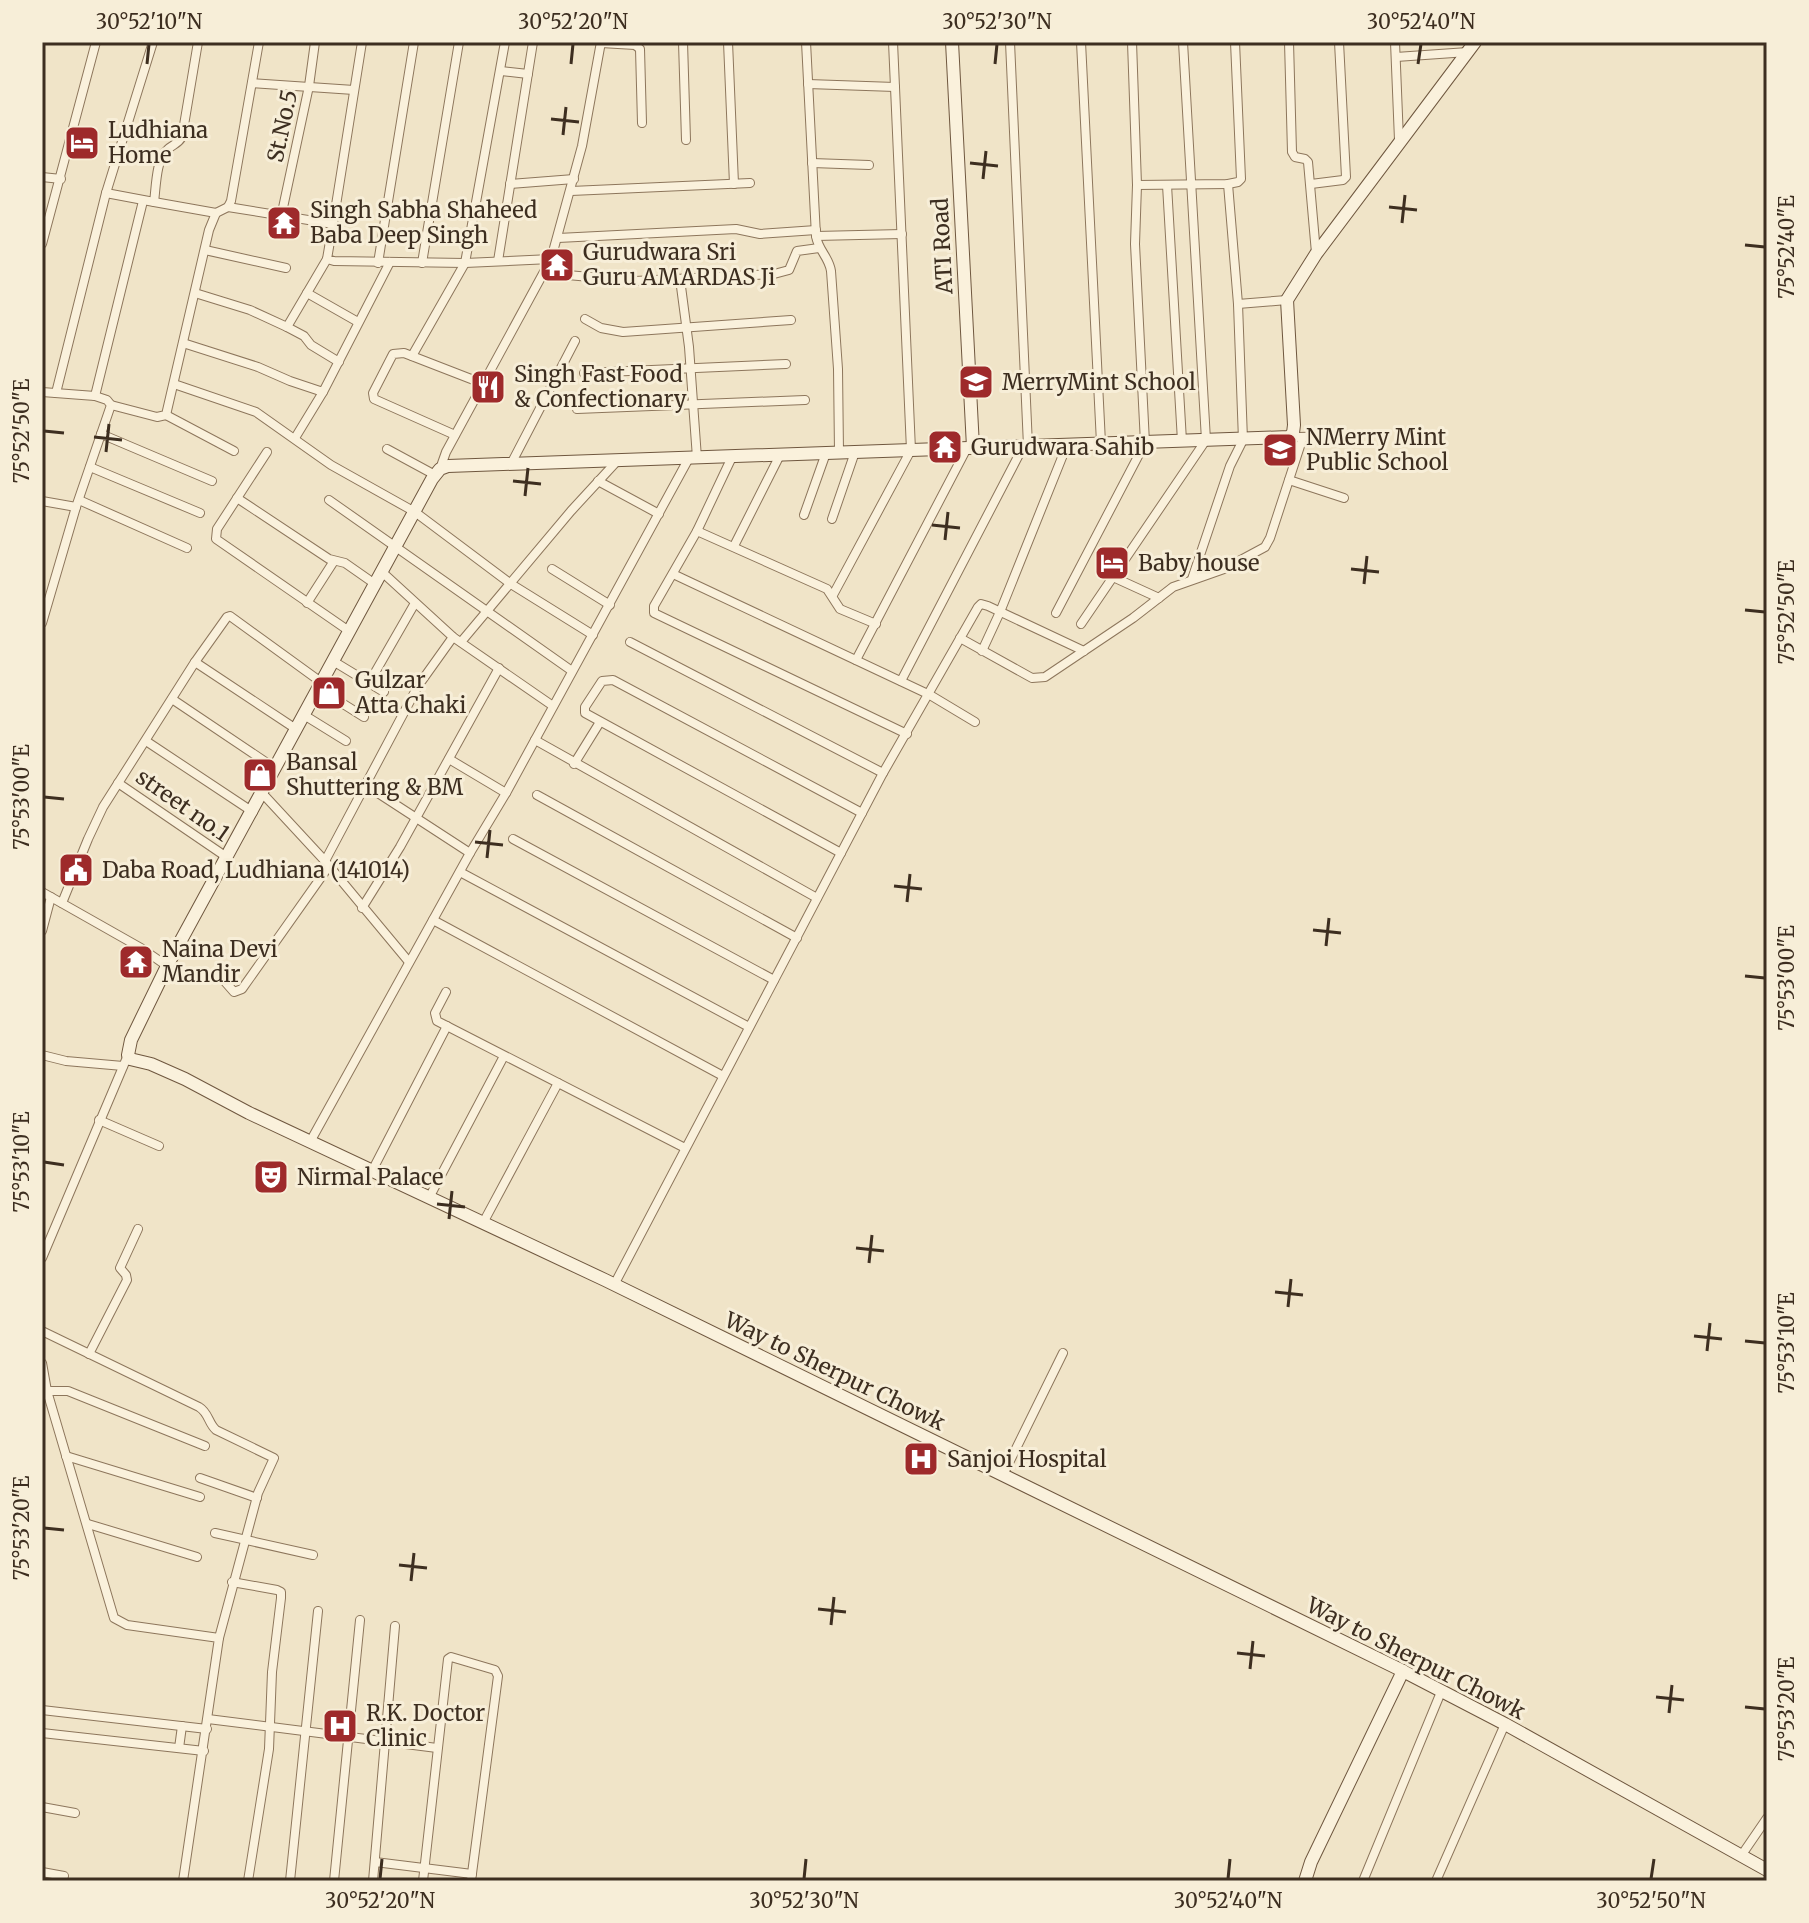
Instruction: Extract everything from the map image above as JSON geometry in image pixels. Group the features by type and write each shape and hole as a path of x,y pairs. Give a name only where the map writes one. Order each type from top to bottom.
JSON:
{"street":[{"path":"42,244 96,42"},
{"path":"56,393 106,193 153,42"},
{"path":"154,202 161,159 182,137 198,42"},
{"path":"228,207 238,170 259,42"},
{"name":"St.No.5","path":"281,217 309,86 315,42"},
{"path":"287,327 327,259 362,42"},
{"path":"378,263 414,42"},
{"path":"422,263 459,42"},
{"path":"412,356 465,263 505,42"},
{"path":"498,261 533,42"},
{"path":"42,1258 131,1040 167,966 545,273 574,179 601,42 635,45 640,49 642,123"},
{"path":"683,42 686,140"},
{"path":"728,42 734,184"},
{"path":"804,515 833,453 838,369 831,271 827,257 819,248 816,233 806,42"},
{"path":"833,595 911,450 893,42"},
{"name":"ATI Road","path":"952,42 970,448"},
{"path":"901,681 1025,446 1010,42"},
{"path":"1081,42 1101,443"},
{"path":"1056,613 1145,443 1135,244 1137,185 1132,42"},
{"path":"1081,624 1206,440 1183,42"},
{"path":"1137,185 1190,186 1238,182 1241,174 1235,42"},
{"path":"1289,42 1292,152 1295,157 1307,160 1316,254"},
{"path":"1311,184 1346,177 1339,42"},
{"path":"1395,42 1399,140"},
{"path":"1396,57 1472,47"},
{"path":"1289,437 1294,425 1287,300 1316,254 1361,197 1399,140 1472,47"},
{"path":"501,71 528,74"},
{"path":"252,83 354,90"},
{"path":"808,84 895,87"},
{"path":"812,163 869,165"},
{"path":"42,177 61,179"},
{"path":"510,184 574,179"},
{"path":"571,191 750,183"},
{"path":"1192,579 1230,466 1243,440 1238,304 1228,184"},
{"path":"1167,185 1182,441"},
{"path":"106,193 216,213 228,207 333,224"},
{"path":"95,396 143,201"},
{"path":"166,415 216,213"},
{"path":"558,238 736,229 760,234 902,234"},
{"path":"545,273 635,281 784,273 789,270 797,251 819,248"},
{"path":"205,250 286,268"},
{"path":"327,259 348,263 551,259"},
{"path":"295,438 323,392 390,262"},
{"path":"310,1142 693,458 694,406 680,279"},
{"path":"195,293 250,310 287,327 339,362"},
{"path":"307,293 358,322"},
{"path":"1238,304 1287,300"},
{"path":"585,319 616,332 791,320"},
{"path":"511,464 575,341"},
{"path":"183,343 323,392"},
{"path":"455,435 374,399 373,393 393,354 399,352 412,356 484,384"},
{"path":"584,373 786,364"},
{"path":"174,384 256,412 331,465 415,512 511,584 593,635"},
{"path":"42,392 95,396 111,405 157,417 166,415 234,451"},
{"path":"577,409 805,400"},
{"path":"42,623 111,405"},
{"path":"101,434 212,481"},
{"path":"438,472 448,466 1338,436"},
{"path":"960,638 1039,679 1173,587 1224,569 1265,547 1303,437"},
{"path":"982,651 1067,445"},
{"path":"856,660 970,448"},
{"path":"387,449 438,472"},
{"path":"267,452 217,529 216,539 349,631"},
{"path":"832,519 855,452"},
{"path":"734,546 780,455"},
{"path":"732,457 697,531 653,608 656,614 907,734"},
{"path":"461,642 618,460"},
{"path":"90,467 200,513"},
{"path":"1289,480 1344,498"},
{"path":"598,481 659,514"},
{"path":"237,498 375,584"},
{"path":"329,500 572,671"},
{"path":"42,501 78,504 187,548"},
{"path":"697,531 827,589 840,609 876,624"},
{"path":"307,603 334,561"},
{"path":"552,569 610,605"},
{"path":"382,572 453,637 553,706"},
{"path":"673,574 930,695 975,722"},
{"path":"1113,577 1159,598"},
{"path":"369,683 415,603"},
{"path":"614,1285 883,773 980,605 985,604 1084,651"},
{"path":"62,903 88,839 118,783 225,618 230,616 364,717"},
{"path":"220,976 234,992 242,989 327,863 364,784 418,686 453,637"},
{"path":"630,642 883,773"},
{"path":"333,661 384,692"},
{"path":"195,662 296,729"},
{"path":"362,908 499,668"},
{"path":"841,853 600,722 584,710 602,681 609,679 862,813"},
{"path":"172,699 276,769"},
{"path":"304,715 346,741"},
{"path":"574,764 600,722"},
{"path":"535,740 817,898"},
{"path":"146,741 253,812"},
{"path":"449,759 506,793"},
{"name":"street no.1","path":"118,783 228,858"},
{"path":"364,784 470,853"},
{"path":"263,794 327,863 409,962"},
{"path":"537,795 797,938"},
{"path":"513,839 774,980"},
{"path":"460,872 749,1027"},
{"path":"42,892 167,966"},
{"path":"42,931 51,897"},
{"path":"433,920 723,1076"},
{"path":"446,992 435,1017 447,1026 685,1148"},
{"path":"372,1171 447,1026"},
{"path":"42,1055 66,1061 125,1060"},
{"path":"429,1198 504,1056"},
{"name":"Way to Sherpur Chowk","path":"125,1060 151,1064 185,1079 1403,1671 1505,1724 1767,1870"},
{"path":"483,1223 558,1083"},
{"path":"99,1120 159,1146"},
{"path":"89,1354 127,1280 120,1268 138,1229"},
{"path":"42,1331 199,1407 206,1412 216,1430 274,1458 257,1498 219,1638 183,1881"},
{"path":"1003,1475 1063,1353"},
{"path":"42,1363 47,1391 114,1618 127,1625 219,1638"},
{"path":"47,1391 68,1391 205,1446"},
{"path":"66,1456 200,1497"},
{"path":"200,1478 257,1498"},
{"path":"88,1524 197,1557"},
{"path":"215,1533 313,1555"},
{"path":"232,1582 277,1590 281,1594 264,1788 248,1881"},
{"path":"290,1881 318,1611"},
{"path":"334,1881 360,1620"},
{"path":"373,1881 395,1626"},
{"path":"375,1862 425,1868 471,1878 498,1676 495,1670 448,1657 437,1748 425,1868 423,1881"},
{"path":"1305,1881 1311,1862 1403,1671"},
{"path":"1363,1881 1441,1692"},
{"path":"42,1710 182,1726 270,1727 437,1748"},
{"path":"1436,1881 1505,1724"},
{"path":"179,1748 182,1726"},
{"path":"42,1733 204,1751"},
{"path":"42,1807 75,1813"},
{"path":"1741,1856 1767,1818"},
{"path":"42,1872 64,1876"}],"place":[{"name":"Ludhiana Home","path":"82,143"},
{"name":"Singh Sabha Shaheed Baba Deep Singh","path":"284,223"},
{"name":"Gurudwara Sri Guru AMARDAS Ji","path":"557,265"},
{"name":"MerryMint School","path":"976,382"},
{"name":"Singh Fast Food & Confectionary","path":"488,387"},
{"name":"Gurudwara Sahib","path":"945,447"},
{"name":"NMerry Mint Public School","path":"1280,450"},
{"name":"Baby house","path":"1112,563"},
{"name":"Gulzar Atta Chaki","path":"329,693"},
{"name":"Bansal Shuttering & BM","path":"260,775"},
{"name":"Daba Road, Ludhiana (141014)","path":"76,870"},
{"name":"Naina Devi Mandir","path":"136,962"},
{"name":"Nirmal Palace","path":"271,1177"},
{"name":"Sanjoi Hospital","path":"921,1459"},
{"name":"R.K. Doctor Clinic","path":"340,1726"}]}
